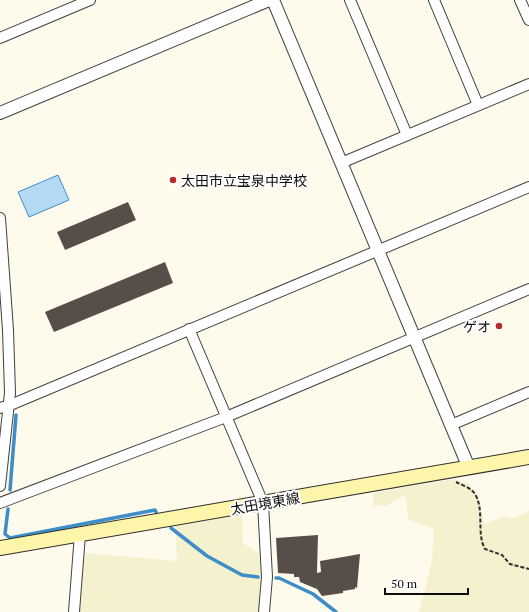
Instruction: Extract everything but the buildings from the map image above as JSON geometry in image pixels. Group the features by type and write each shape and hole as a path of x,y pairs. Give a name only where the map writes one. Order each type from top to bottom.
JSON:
{"main road":[{"name":"太田境東線","path":"0,548 529,457"}],"street":[{"path":"0,38 90,0"},
{"path":"0,113 269,0"},
{"path":"273,0 469,468"},
{"path":"350,0 407,135"},
{"path":"434,0 478,105"},
{"path":"520,0 529,20"},
{"path":"341,163 529,84"},
{"path":"4,407 529,187"},
{"path":"0,218 8,330 10,393 4,407 0,486"},
{"path":"0,503 226,417 529,289"},
{"path":"189,330 263,503 267,577 264,612"},
{"path":"451,425 529,392"},
{"path":"74,612 80,534"}],"path":[{"path":"437,473 466,486 474,493 481,514 481,542 485,549 502,555 510,564 529,569"}],"shaded area":[{"path":"454,479 469,484 473,488 479,499 484,524 506,516 508,519 525,514 529,510 529,612 419,612 433,557 434,529 408,519 406,496 403,496 386,506 381,505 373,508 373,493"},
{"path":"242,515 243,543 266,558 262,612 79,612 83,553 177,561 175,525"}],"water":[{"path":"58,175 69,200 29,217 18,192"}],"waterway":[{"path":"10,490 16,415"},
{"path":"8,509 5,534 10,538 155,510 156,512"},
{"path":"171,528 207,556 242,575 258,577"},
{"path":"276,578 313,594 336,612"}],"place":[{"name":"太田市立宝泉中学校","path":"173,180"},
{"name":"ゲオ","path":"499,326"}]}
